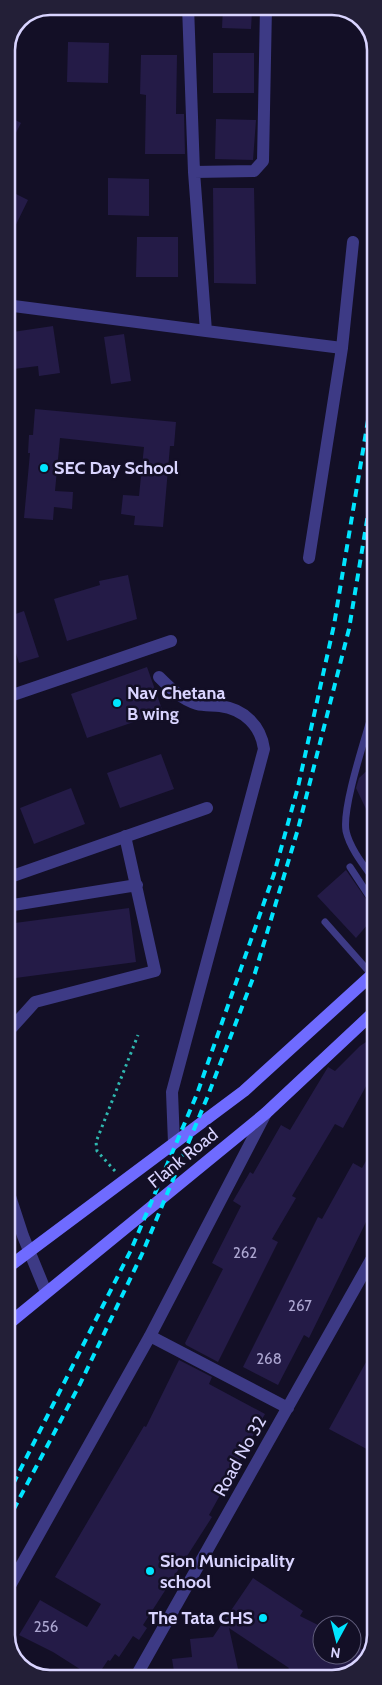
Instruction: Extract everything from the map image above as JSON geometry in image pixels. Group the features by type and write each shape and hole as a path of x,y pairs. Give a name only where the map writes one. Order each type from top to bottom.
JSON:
{"street":[{"path":"188,15 194,172 206,331"},
{"path":"194,172 254,171 264,161 266,15"},
{"path":"309,558 342,348 353,242"},
{"path":"15,306 342,348"},
{"path":"15,694 171,641"},
{"path":"159,677 174,692 197,704 223,706 239,713 256,724 262,735 264,748 172,1092 174,1143"},
{"path":"15,875 207,808"},
{"path":"15,1024 35,1002 155,971 125,836"},
{"path":"15,905 137,885"},
{"path":"15,1262 244,1091 367,980"},
{"name":"Flank Road","path":"15,1318 266,1114 367,1018"},
{"path":"15,1577 150,1336 266,1114"},
{"path":"15,1210 46,1292"},
{"name":"Road No 32","path":"140,1670 367,1267"},
{"path":"150,1336 288,1408"}],"lane":[{"path":"367,732 347,807 346,831 367,870"},
{"path":"350,867 367,893"},
{"path":"325,922 367,967"}],"path":[{"path":"124,1180 97,1151 96,1142 138,1035"}],"building":[{"path":"223,15 252,15 251,29 222,28"},
{"path":"68,42 109,43 108,83 67,82"},
{"path":"213,53 254,53 254,93 213,93"},
{"path":"141,55 177,55 176,114 184,114 185,154 145,154 146,95 140,94"},
{"path":"216,119 256,120 253,160 215,159"},
{"path":"15,120 21,123 15,135"},
{"path":"108,178 149,179 149,216 108,215"},
{"path":"213,188 254,188 256,284 214,283"},
{"path":"15,194 28,200 15,227"},
{"path":"137,237 178,237 178,277 136,277"},
{"path":"53,326 60,373 39,376 38,366 15,369 15,332"},
{"path":"124,334 131,381 111,384 104,337"},
{"name":"SEC Day School","path":"35,409 176,422 174,446 170,446 163,527 134,525 135,516 121,514 123,495 139,496 144,447 60,438 55,491 73,492 72,509 54,507 53,520 24,518 30,453 28,453 29,435 33,435"},
{"path":"128,575 137,619 67,641 54,599 100,585 99,581"},
{"path":"24,611 39,657 19,663 15,650 15,614"},
{"name":"Nav Chetana B wing","path":"147,667 163,712 87,738 71,694"},
{"path":"161,754 174,789 120,808 107,773"},
{"path":"367,770 367,811 356,788 359,778"},
{"path":"71,788 85,824 34,844 20,808"},
{"path":"346,870 367,900 367,925 356,938 317,896"},
{"path":"129,908 136,962 15,978 15,923"},
{"path":"367,1041 367,1084 343,1128 335,1124 292,1196 296,1198 272,1239 278,1242 218,1362 185,1343 223,1269 212,1263 241,1206 233,1201 250,1172 253,1174 281,1125 290,1130 328,1067 335,1071"},
{"path":"367,1159 367,1223 309,1338 304,1335 278,1385 243,1367 318,1217 322,1219 353,1163 362,1168"},
{"path":"179,1360 212,1377 209,1384 265,1414 209,1515 212,1517 143,1625 147,1628 139,1640 133,1636 119,1657 115,1654 101,1670 81,1670 53,1652 19,1635 40,1600 87,1627 101,1604 55,1577 144,1426 146,1427"},
{"path":"367,1360 367,1449 329,1429"},
{"path":"253,1578 303,1611 300,1616 312,1622 312,1665 349,1665 332,1670 288,1670 289,1668 229,1628 238,1670 174,1670 172,1659 192,1657 190,1639 213,1637"}],"railway":[{"path":"15,1480 131,1250 197,1094 274,874 298,787 334,625 367,426"},
{"path":"15,1507 80,1384 142,1254 207,1098 255,973 298,829 349,629 367,520"}],"place":[{"name":"SEC Day School","path":"44,468"},
{"name":"Nav Chetana B wing","path":"117,703"},
{"name":"Sion Municipality school","path":"150,1571"},
{"name":"The Tata CHS","path":"263,1618"}]}
